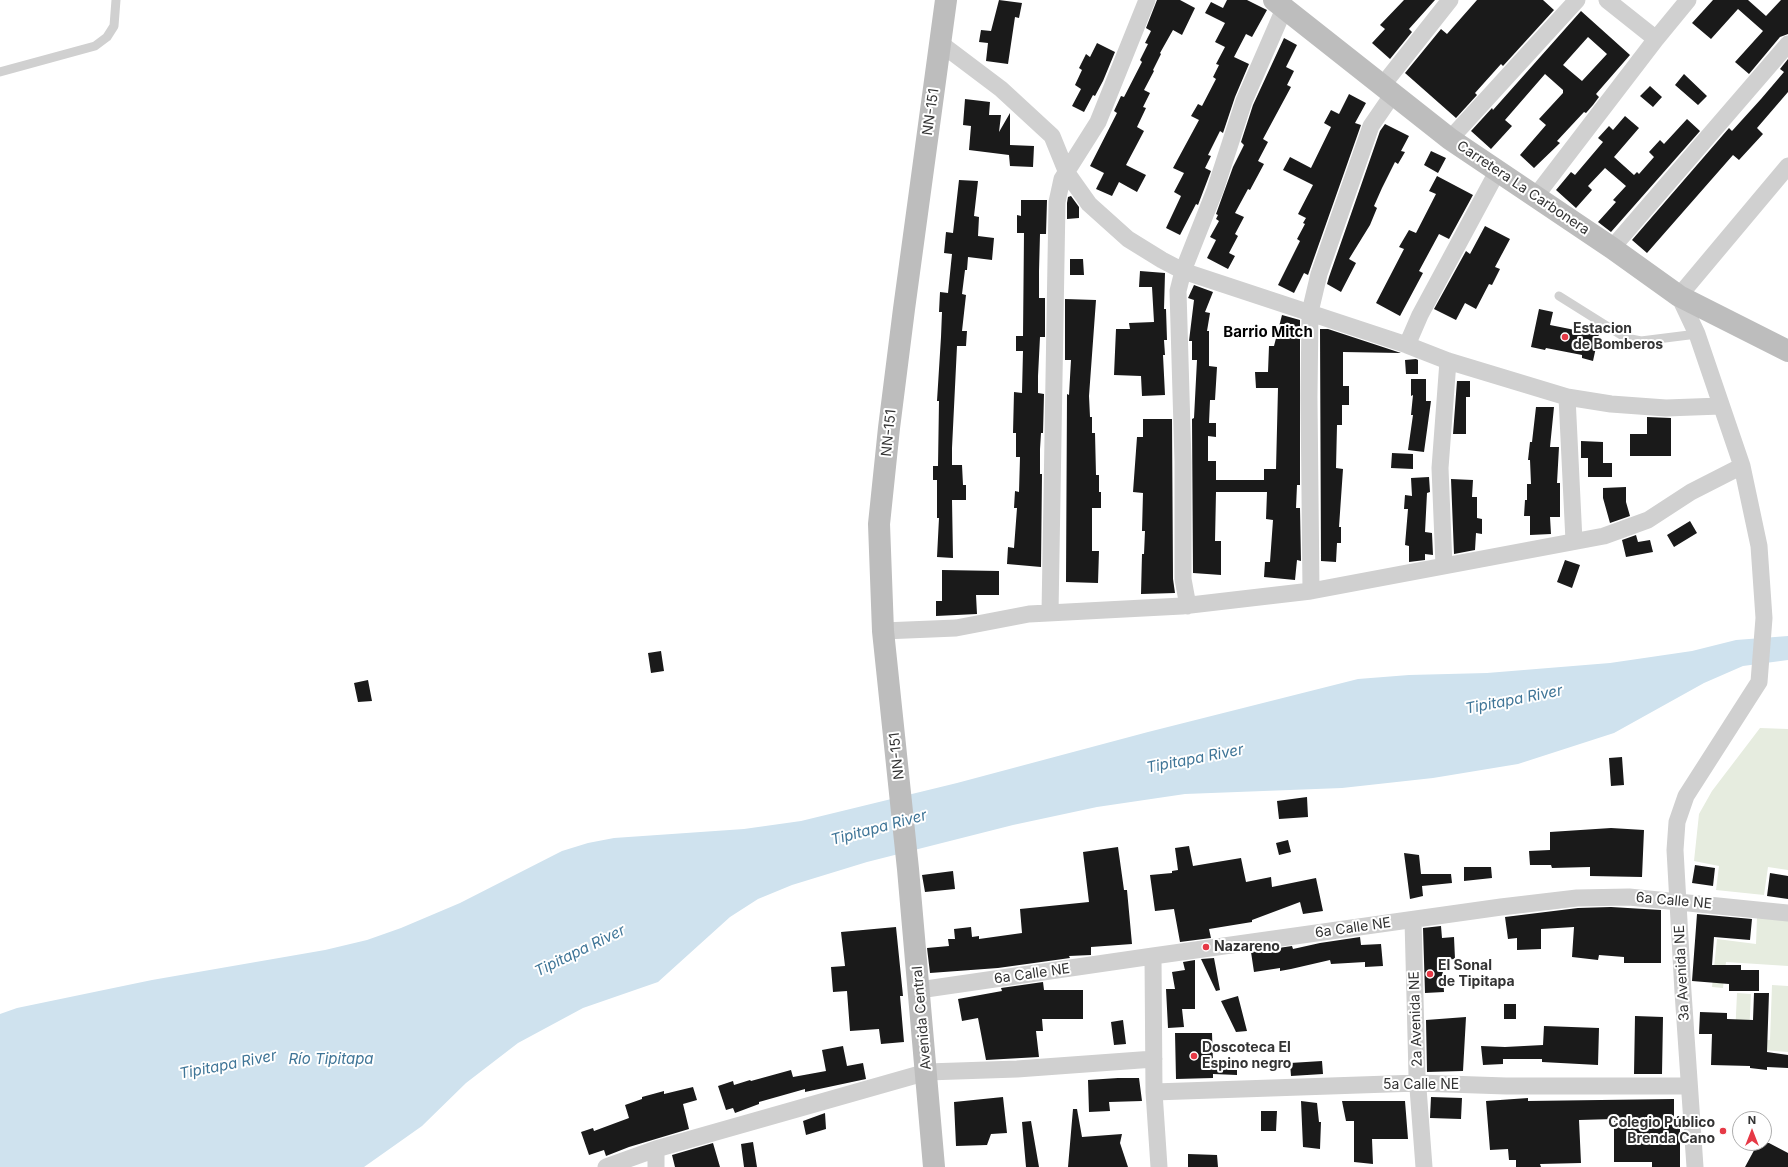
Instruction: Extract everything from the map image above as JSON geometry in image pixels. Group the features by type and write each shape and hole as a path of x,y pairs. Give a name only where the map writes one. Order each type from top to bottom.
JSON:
{"street":[{"name":"NN-151","path":"908,869 883,631 879,524 903,317 946,0"},
{"path":"1050,613 1056,202 1062,179 1098,122 1147,0"},
{"path":"1311,591 1308,397 1310,312 1320,274 1371,126 1388,90 1450,0"},
{"path":"1450,139 1577,0"},
{"path":"1607,0 1656,39"},
{"path":"1535,197 1656,39 1688,0"},
{"path":"1188,606 1183,579 1183,462 1178,290 1183,271 1215,190 1244,101 1279,4"},
{"name":"Carretera La Carbonera","path":"1279,4 1450,139 1497,172 1612,248 1679,296 1788,351"},
{"path":"940,43 1001,89 1052,136 1067,173 1089,204 1128,239 1183,271 1407,344 1448,361 1568,397 1611,404 1666,408 1721,406"},
{"path":"1612,248 1788,44"},
{"path":"883,631 956,628 1029,614 1188,606 1311,591 1604,536 1648,520 1692,492 1742,466 1697,334 1679,296 1788,166"},
{"path":"1407,344 1420,315 1497,172"},
{"path":"1444,566 1440,468 1448,361"},
{"path":"1568,397 1574,541"},
{"name":"3a Avenida NE","path":"1695,1167 1688,1086 1675,850 1676,822 1686,796 1759,682 1764,618 1759,546 1742,466"},
{"name":"Avenida Central","path":"908,869 927,1072 934,1167"},
{"name":"6a Calle NE","path":"919,990 1501,907 1603,896 1679,901 1788,913"},
{"name":"2a Avenida NE","path":"1413,920 1418,1083 1424,1167"},
{"path":"1153,956 1154,1092 1159,1167"},
{"path":"606,1167 656,1149 927,1072 1017,1069 1154,1059"},
{"name":"5a Calle NE","path":"1154,1092 1418,1083 1506,1086 1688,1086"},
{"path":"656,1149 656,1167"}],"lane":[{"path":"0,72 95,46 107,37 114,26 116,0"},
{"path":"1559,296 1626,338 1641,341 1664,340 1697,334"}],"shaded area":[{"path":"1760,728 1788,729 1788,870 1768,867 1764,895 1716,890 1719,866 1694,861 1699,814 1712,791"},
{"path":"1757,917 1788,921 1788,966 1726,962 1723,988 1712,987 1717,939 1756,944"},
{"path":"1772,985 1788,986 1788,1052 1748,1049 1748,1039 1770,1040"},
{"path":"1737,993 1751,994 1749,1036 1735,1036"}],"water":[{"name":"Río Tipitapa","path":"1788,636 1788,660 1743,666 1704,683 1614,733 1518,764 1433,778 1342,788 1185,794 1097,807 1013,825 867,862 792,885 758,899 730,917 658,982 583,1008 518,1043 466,1083 422,1126 364,1167 0,1167 0,1014 17,1008 152,980 325,950 367,940 401,928 460,903 562,851 588,843 614,838 744,829 801,821 957,783 1148,732 1358,679 1409,675 1487,673 1610,663 1692,651 1736,640"}],"building":[{"path":"999,0 1022,3 1019,18 1015,17 1008,64 986,61 988,43 979,42 981,30 991,31"},
{"path":"1157,0 1180,0 1195,8 1182,35 1173,30 1160,53 1161,54 1153,70 1154,71 1144,90 1150,93 1143,107 1146,108 1137,127 1144,131 1126,165 1146,175 1137,192 1119,182 1112,196 1096,189 1104,173 1090,166 1117,113 1114,111 1121,96 1124,97 1142,62 1140,60 1148,44 1145,43 1151,31 1146,28"},
{"path":"1227,0 1247,0 1267,10 1252,37 1246,34 1234,57 1249,64 1235,97 1223,133 1220,131 1208,155 1211,156 1205,168 1211,171 1198,205 1196,204 1180,235 1166,228 1181,196 1174,192 1184,173 1173,168 1199,120 1191,116 1198,104 1202,106 1216,79 1213,77 1219,65 1216,64 1225,47 1215,42 1225,23 1205,13 1211,2 1223,8"},
{"path":"1404,0 1435,0 1409,29 1412,32 1390,59 1372,43 1385,29 1380,25"},
{"path":"1477,0 1543,0 1554,10 1503,66 1501,64 1475,93 1477,95 1456,118 1405,73 1441,29 1447,34"},
{"path":"1713,0 1748,0 1766,16 1781,0 1788,0 1788,34 1780,37 1749,74 1735,62 1763,31 1738,9 1711,39 1692,23"},
{"path":"1581,11 1630,55 1596,94 1599,97 1593,105 1586,113 1584,112 1557,141 1560,143 1534,168 1520,155 1546,125 1539,119 1563,93 1563,90 1545,74 1505,120 1512,126 1491,149 1471,131 1492,108 1493,110","holes":["1588,37 1607,54 1582,81 1563,65"]},
{"path":"1284,38 1297,45 1286,67 1294,71 1287,85 1291,87 1263,139 1268,142 1258,161 1264,164 1235,213 1244,217 1235,234 1238,236 1229,253 1235,256 1228,269 1207,258 1216,240 1210,237 1219,221 1216,219 1218,215 1216,214 1233,167 1244,145 1241,142 1253,105"},
{"path":"1097,43 1115,52 1103,81 1095,96 1093,95 1084,112 1072,106 1081,89 1075,85 1082,70 1079,68 1086,54 1090,57"},
{"path":"1788,59 1788,92 1757,128 1763,134 1739,160 1733,155 1647,253 1632,240 1729,128 1732,131 1761,99 1784,72 1780,69"},
{"path":"1684,74 1707,96 1698,105 1675,85"},
{"path":"1650,86 1662,97 1653,107 1640,96"},
{"path":"1349,94 1366,103 1355,123 1361,125 1308,275 1304,273 1294,293 1278,285 1300,241 1297,239 1305,224 1303,223 1306,218 1298,214 1313,185 1283,170 1290,157 1311,168 1331,127 1324,123 1331,110 1339,114"},
{"path":"965,99 990,102 989,115 1001,115 999,132 1010,113 1010,145 1034,146 1033,167 1010,166 1009,155 969,150 971,126 963,125"},
{"path":"1625,116 1639,128 1614,157 1634,175 1637,172 1639,174 1654,157 1649,152 1660,140 1664,144 1687,119 1700,131 1611,232 1598,222 1616,202 1613,200 1626,186 1605,168 1588,186 1592,190 1576,208 1556,190 1571,172 1575,175 1603,142 1598,138 1609,126 1613,130"},
{"path":"1385,124 1409,136 1401,151 1405,152 1398,164 1395,162 1374,206 1377,208 1370,225 1349,259 1356,263 1341,292 1327,284 1380,131"},
{"path":"1431,151 1446,158 1438,173 1424,165"},
{"path":"1437,176 1473,195 1449,239 1439,234 1419,271 1423,273 1400,316 1376,303 1404,249 1399,247 1409,230 1416,233 1436,194 1429,191"},
{"path":"959,180 978,181 974,216 979,217 978,236 994,238 992,260 968,257 967,270 965,270 962,294 966,295 962,331 967,331 966,346 957,346 952,465 962,465 963,485 966,485 966,500 952,500 953,558 937,557 939,518 937,518 937,480 933,480 933,466 938,466 939,401 937,401 942,312 939,312 940,292 948,293 952,254 944,253 946,232 953,233"},
{"path":"1071,196 1079,207 1079,218 1067,219 1068,197"},
{"path":"1021,200 1047,200 1046,234 1040,234 1039,271 1039,298 1045,298 1045,337 1040,337 1038,376 1038,393 1044,394 1043,433 1041,433 1040,449 1040,474 1042,474 1041,567 1007,564 1008,547 1014,548 1017,508 1014,508 1015,491 1019,492 1020,457 1016,457 1016,433 1013,433 1014,392 1022,393 1023,351 1016,351 1016,336 1023,336 1024,233 1017,233 1017,215 1021,216"},
{"path":"1485,226 1510,239 1495,267 1500,269 1492,285 1489,284 1476,309 1465,303 1456,320 1434,309 1466,251 1470,254"},
{"path":"1070,259 1083,259 1084,275 1070,275"},
{"path":"1140,271 1165,273 1164,309 1166,309 1167,340 1164,340 1165,355 1163,355 1165,395 1142,396 1141,376 1114,375 1116,329 1130,329 1129,323 1154,322 1152,287 1139,287"},
{"path":"1194,285 1213,292 1205,312 1210,313 1207,331 1209,331 1209,366 1217,367 1215,400 1210,400 1209,423 1216,423 1216,437 1208,436 1208,461 1216,461 1216,480 1264,480 1264,469 1276,469 1278,388 1256,388 1255,372 1268,372 1269,346 1274,346 1282,315 1300,320 1300,485 1297,485 1296,508 1300,508 1301,561 1297,560 1295,580 1264,577 1265,562 1270,562 1273,520 1266,519 1267,492 1216,492 1215,541 1221,541 1221,575 1193,573 1192,419 1194,418 1197,360 1192,360 1192,341 1189,341 1194,300 1188,298"},
{"path":"1065,299 1096,300 1089,396 1090,417 1092,417 1092,433 1095,433 1096,475 1099,475 1099,492 1101,492 1101,508 1092,508 1092,551 1099,551 1098,583 1066,582 1067,394 1069,395 1071,360 1065,360"},
{"name":"Estacion de Bomberos","path":"1539,309 1553,312 1550,325 1585,332 1586,326 1589,326 1590,322 1600,329 1593,361 1582,358 1582,355 1546,348 1545,350 1531,347"},
{"path":"1320,329 1328,329 1401,353 1343,352 1343,386 1349,386 1349,405 1342,405 1342,425 1337,425 1336,468 1343,469 1339,527 1341,527 1341,543 1337,543 1336,562 1321,561"},
{"path":"1405,360 1418,360 1418,374 1406,374"},
{"path":"1411,379 1426,379 1426,401 1431,401 1424,452 1408,450 1413,415 1411,415 1413,395 1411,396"},
{"path":"1457,381 1470,381 1470,397 1466,397 1466,434 1453,434"},
{"path":"1536,407 1554,407 1550,447 1559,447 1557,483 1560,483 1560,517 1550,517 1551,534 1530,535 1530,516 1524,516 1525,500 1527,500 1527,484 1531,484 1530,460 1528,460 1530,442 1532,442"},
{"path":"1647,417 1671,418 1671,456 1630,456 1630,434 1647,434"},
{"path":"1143,419 1172,419 1173,579 1175,593 1141,594 1142,554 1144,554 1145,531 1142,531 1143,493 1133,492 1137,437 1143,437"},
{"path":"1581,441 1603,442 1603,463 1612,463 1612,477 1588,477 1588,458 1581,458"},
{"path":"1392,453 1413,454 1413,469 1391,468"},
{"path":"1429,477 1430,492 1427,493 1425,532 1432,533 1433,555 1425,554 1425,560 1409,562 1409,546 1405,545 1408,509 1404,509 1405,495 1412,496 1411,478"},
{"path":"1451,479 1473,480 1472,497 1477,497 1477,518 1482,519 1482,534 1476,533 1475,550 1454,554"},
{"path":"1626,487 1626,502 1630,516 1610,523 1603,498 1603,488"},
{"path":"1690,521 1697,533 1674,547 1667,535"},
{"path":"1636,535 1638,542 1650,540 1653,552 1626,557 1622,540"},
{"path":"1565,560 1580,565 1572,588 1557,582"},
{"path":"942,570 999,571 999,595 976,595 977,614 936,616 936,601 942,601"},
{"path":"661,651 664,671 651,673 648,653"},
{"path":"368,680 372,701 358,702 354,683"},
{"path":"1622,757 1624,785 1611,786 1609,758"},
{"path":"1307,797 1308,817 1279,819 1277,801"},
{"path":"1611,828 1644,830 1642,877 1590,876 1590,867 1552,868 1551,865 1530,865 1529,851 1550,850 1550,832"},
{"path":"1288,840 1291,852 1279,855 1276,843"},
{"path":"1189,846 1193,866 1241,858 1246,882 1271,877 1272,887 1316,878 1323,911 1303,914 1300,902 1252,920 1252,922 1209,929 1211,938 1180,942 1174,909 1155,911 1150,875 1172,873 1172,871 1178,870 1175,848"},
{"path":"1118,847 1124,890 1127,890 1132,944 1091,947 1091,955 1069,956 1070,958 998,968 930,973 927,948 949,946 948,939 955,939 954,929 971,927 972,937 979,936 979,939 1022,933 1020,909 1089,902 1083,852"},
{"path":"1404,853 1419,855 1421,874 1451,874 1452,883 1422,886 1423,896 1410,899"},
{"path":"1695,865 1715,868 1713,886 1692,883"},
{"path":"1464,867 1491,867 1492,878 1464,881"},
{"path":"953,871 955,889 925,892 922,875"},
{"path":"1770,873 1788,876 1788,899 1767,896"},
{"path":"1611,907 1661,910 1661,963 1624,963 1624,957 1599,955 1598,960 1572,957 1574,927 1541,929 1541,949 1517,950 1517,938 1508,939 1505,917 1578,908"},
{"path":"1697,914 1752,919 1750,940 1714,937 1712,965 1741,965 1741,970 1759,970 1759,991 1729,991 1729,984 1692,981"},
{"path":"1441,926 1442,938 1454,937 1455,959 1442,960 1444,992 1425,993 1423,928"},
{"path":"896,927 903,996 900,996 904,1042 881,1044 879,1029 850,1031 847,991 833,992 831,967 845,966 841,932"},
{"path":"1360,937 1361,945 1381,944 1383,966 1365,967 1365,962 1331,964 1330,960 1280,971 1280,968 1254,972 1251,952 1292,946 1293,949"},
{"path":"1214,958 1220,990 1216,991 1201,959"},
{"path":"1195,960 1195,1009 1182,1009 1184,1027 1168,1028 1166,989 1175,989 1172,972 1185,970 1183,962"},
{"path":"1043,982 1044,990 1083,990 1083,1019 1042,1019 1043,1031 1036,1031 1039,1057 986,1060 978,1018 962,1021 958,999 1002,991 1001,988"},
{"path":"1754,993 1769,993 1767,1052 1788,1055 1788,1068 1767,1067 1767,1070 1750,1068 1750,1066 1711,1065 1712,1034 1699,1034 1700,1012 1727,1013 1727,1019 1753,1020"},
{"path":"1238,996 1247,1031 1236,1032 1221,1001"},
{"path":"1504,1004 1516,1004 1516,1019 1504,1019"},
{"path":"1635,1016 1663,1017 1662,1074 1634,1074"},
{"path":"1466,1017 1463,1071 1427,1072 1426,1020"},
{"path":"1123,1020 1126,1044 1114,1045 1111,1022"},
{"path":"1544,1026 1599,1028 1598,1065 1542,1062 1542,1059 1503,1059 1503,1064 1483,1065 1481,1046 1505,1047 1543,1045"},
{"name":"Doscoteca El Espino negro","path":"1175,1033 1212,1033 1213,1062 1237,1063 1237,1075 1213,1074 1213,1078 1176,1079"},
{"path":"843,1046 847,1066 863,1063 866,1079 805,1092 805,1089 759,1102 759,1104 735,1113 733,1108 726,1110 718,1086 733,1081 734,1085 791,1070 793,1077 826,1071 822,1050"},
{"path":"1322,1061 1323,1074 1291,1076 1290,1063"},
{"path":"1139,1078 1142,1101 1109,1102 1110,1111 1089,1112 1088,1080"},
{"path":"693,1087 697,1100 683,1104 689,1129 629,1147 606,1156 604,1150 589,1155 581,1132 593,1128 594,1131 629,1118 625,1105 642,1099 642,1097 664,1091 664,1094"},
{"path":"1003,1097 1007,1133 991,1134 987,1145 956,1146 954,1102"},
{"path":"1431,1097 1462,1098 1461,1119 1430,1118"},
{"path":"1528,1098 1528,1101 1674,1099 1674,1121 1680,1121 1680,1167 1652,1167 1652,1162 1614,1162 1614,1119 1579,1120 1581,1163 1540,1164 1541,1167 1516,1167 1516,1160 1509,1160 1508,1149 1490,1150 1486,1101"},
{"path":"1301,1101 1317,1103 1319,1122 1321,1122 1320,1149 1303,1147"},
{"path":"1342,1101 1405,1101 1408,1139 1372,1139 1373,1164 1354,1162 1354,1121 1346,1121"},
{"path":"1073,1109 1077,1109 1082,1137 1122,1134 1120,1143 1128,1167 1068,1167"},
{"path":"1261,1111 1277,1111 1276,1131 1261,1131"},
{"path":"825,1113 826,1129 806,1135 803,1121"},
{"path":"1031,1121 1039,1167 1026,1167 1022,1122"},
{"path":"753,1142 757,1167 744,1167 741,1144"},
{"path":"713,1143 720,1167 675,1167 672,1155"},
{"path":"1772,1145 1788,1153 1788,1167 1745,1167 1754,1151 1772,1151"},
{"path":"1188,1154 1217,1155 1218,1167 1188,1167"}],"place":[{"name":"Estacion de Bomberos","path":"1565,337"},
{"name":"Nazareno","path":"1206,947"},
{"name":"El Sonal de Tipitapa","path":"1430,974"},
{"name":"Doscoteca El Espino negro","path":"1194,1056"},
{"name":"Colegio Público Brenda Cano","path":"1723,1131"}],"district":[{"name":"Barrio Mitch","path":"1268,332"}],"water label":[{"name":"Tipitapa River","path":"1514,700"},
{"name":"Tipitapa River","path":"1195,759"},
{"name":"Tipitapa River","path":"879,828"},
{"name":"Tipitapa River","path":"580,951"},
{"name":"Tipitapa River","path":"228,1065"}]}
